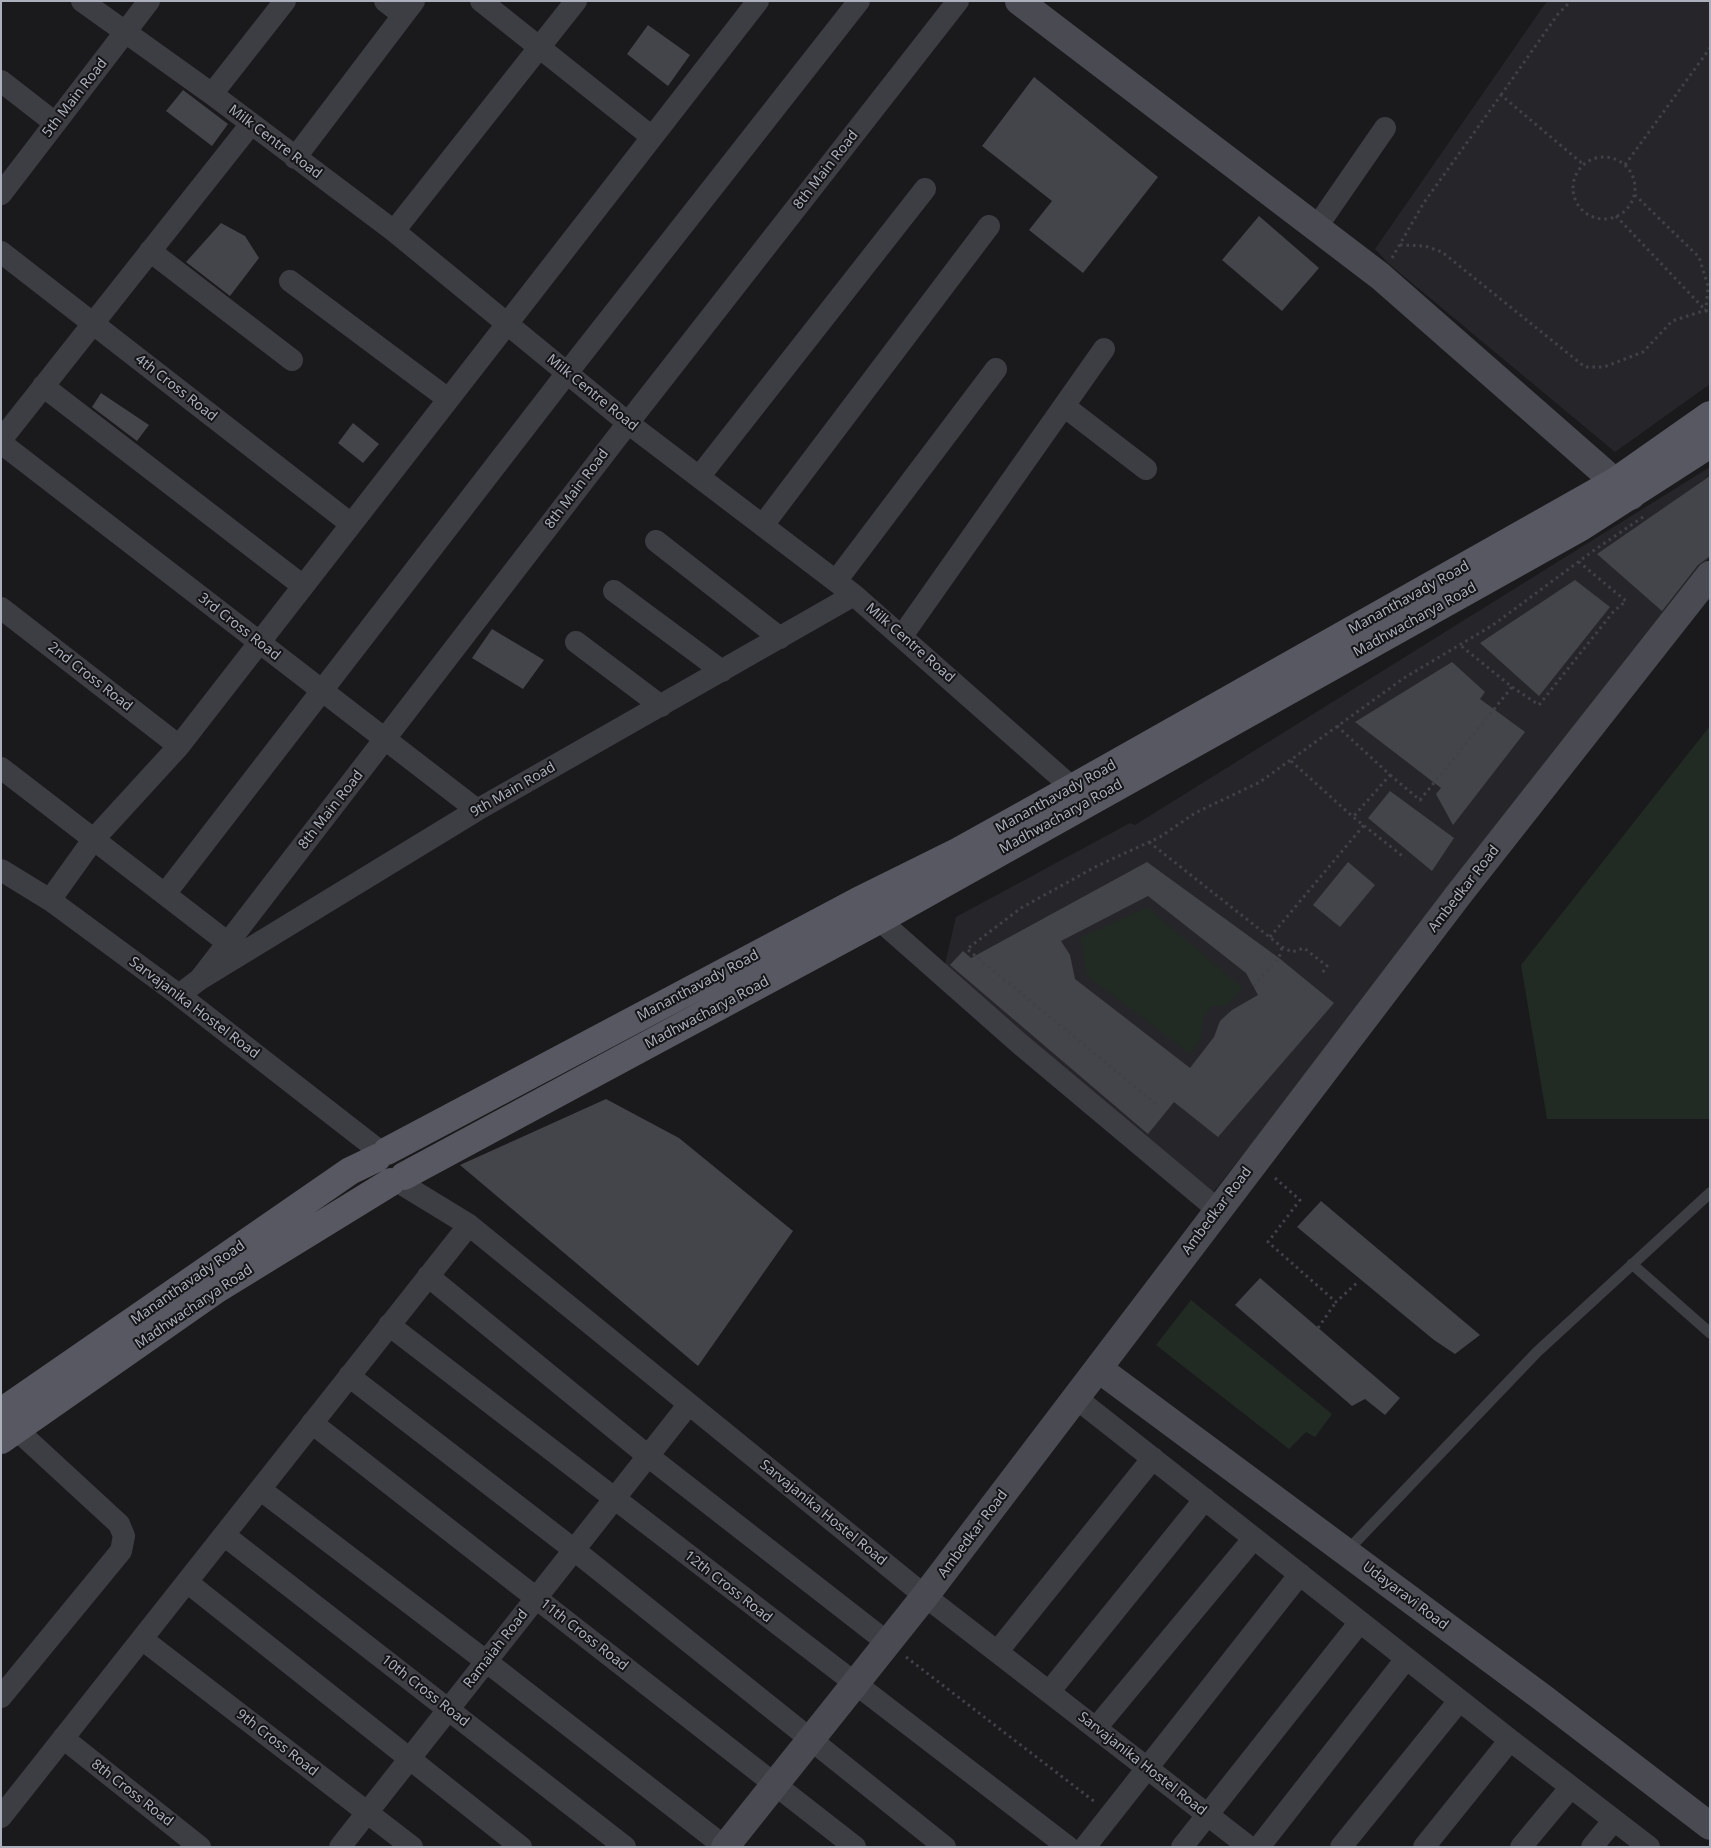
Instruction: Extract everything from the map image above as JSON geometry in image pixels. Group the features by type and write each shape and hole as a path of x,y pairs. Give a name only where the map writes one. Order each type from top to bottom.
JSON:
{"main road":[{"name":"Mananthavady Road","path":"7,1428 350,1170 858,901 959,851 1081,795 1631,497 1710,415"},
{"path":"1631,497 1710,444"},
{"name":"Madhwacharya Road","path":"7,1428 217,1289 398,1180 879,920 1081,795"},
{"path":"382,1154 397,1152 404,1158 407,1166 398,1180"}],"street":[{"name":"Milk Centre Road","path":"82,1 212,94 394,231 628,423 854,595 1081,795"},
{"name":"5th Main Road","path":"1,194 150,1"},
{"path":"212,94 284,1"},
{"path":"295,158 408,8 385,1"},
{"path":"481,1 541,46 652,137"},
{"path":"394,231 576,1"},
{"path":"50,900 93,840 179,746 758,1"},
{"path":"165,894 567,373 859,1"},
{"name":"8th Main Road","path":"200,979 628,423 958,1"},
{"path":"1019,1 1380,276 1631,497"},
{"path":"1,81 55,123"},
{"path":"1,442 43,386 251,124"},
{"path":"1316,228 1385,128"},
{"path":"699,477 925,189"},
{"path":"763,525 989,226"},
{"path":"150,251 292,360"},
{"name":"4th Cross Road","path":"1,252 351,524"},
{"path":"290,281 448,399"},
{"path":"902,636 1104,349"},
{"path":"836,582 996,369"},
{"path":"43,386 303,586"},
{"path":"1064,406 1146,469"},
{"name":"3rd Cross Road","path":"1,442 258,643 477,810"},
{"path":"656,541 780,638"},
{"name":"Ambedkar Road","path":"725,1847 925,1596 1460,894 1710,575"},
{"path":"614,591 722,671"},
{"name":"9th Main Road","path":"179,995 200,979 477,810 854,595"},
{"name":"2nd Cross Road","path":"1,608 179,746"},
{"path":"576,642 661,706"},
{"path":"1,768 228,943"},
{"name":"Sarvajanika Hostel Road","path":"1,870 50,900 179,995 382,1154"},
{"path":"858,901 1020,1044 1218,1210"},
{"name":"Sarvajanika Hostel Road","path":"398,1180 469,1225 925,1596 1249,1847"},
{"path":"1,1817 469,1225"},
{"path":"428,1276 648,1456 888,1642"},
{"name":"12th Cross Road","path":"389,1325 1068,1847"},
{"name":"Udayaravi Road","path":"1099,1369 1544,1698 1710,1826"},
{"path":"349,1376 572,1549 811,1738 945,1847"},
{"path":"1076,1398 1406,1659 1649,1847"},
{"name":"Ramaiah Road","path":"340,1847 448,1709 488,1662 572,1549 689,1404"},
{"name":"11th Cross Road","path":"312,1423 855,1847"},
{"path":"1,1697 120,1551 124,1536 120,1524 7,1428"},
{"path":"997,1652 1153,1458"},
{"path":"260,1490 488,1662 725,1847"},
{"path":"1049,1692 1204,1499"},
{"name":"10th Cross Road","path":"224,1535 625,1847"},
{"path":"1096,1728 1254,1538"},
{"path":"1085,1847 1300,1574"},
{"path":"186,1582 521,1847"},
{"path":"1182,1847 1360,1622"},
{"name":"9th Cross Road","path":"142,1639 412,1847"},
{"path":"1259,1847 1406,1659"},
{"path":"1341,1847 1460,1701"},
{"name":"8th Cross Road","path":"63,1738 200,1847"},
{"path":"1424,1847 1510,1740"},
{"path":"1521,1847 1571,1787"},
{"path":"1592,1847 1614,1820"}],"lane":[{"path":"1346,1552 1537,1352 1710,1193"},
{"path":"1632,1264 1710,1333"}],"path":[{"path":"1389,264 1423,204 1558,14 1571,1"},
{"path":"1625,165 1710,48"},
{"path":"1501,95 1584,165"},
{"path":"1609,157 1625,165 1633,177 1634,195 1626,210 1616,216 1605,219 1590,215 1577,202 1574,194 1574,181 1584,165 1598,158 1609,157"},
{"path":"1634,195 1699,258 1708,286 1706,310"},
{"path":"1616,216 1710,315"},
{"path":"1400,245 1426,246 1442,252 1585,367 1604,367 1643,352 1672,321 1706,310"},
{"path":"1156,1104 967,949 1021,908 1096,866 1149,842 1195,813 1260,782 1404,678 1493,625 1578,562 1631,497"},
{"path":"1460,645 1512,687 1539,705 1614,611 1626,601 1578,562"},
{"path":"1337,726 1420,800 1512,687"},
{"path":"1291,761 1353,817 1405,858"},
{"path":"1353,817 1390,775"},
{"path":"1270,937 1364,825"},
{"path":"1149,842 1282,947 1292,952 1304,948 1327,966 1321,975"},
{"path":"1254,986 1279,958 1282,947"},
{"path":"1275,1178 1300,1200 1268,1242 1336,1302"},
{"path":"1318,1328 1336,1302 1359,1281"},
{"path":"888,1642 1112,1814"}],"shaded area":[{"path":"1547,1 1710,1 1710,384 1615,452 1389,264 1375,249"},
{"path":"1710,467 1710,557 1455,890 1210,1196 942,977 956,917 1130,823 1135,825"},
{"path":"1710,726 1710,1119 1547,1119 1521,965"},
{"path":"1147,907 1243,988 1227,1005 1211,1007 1203,1018 1201,1040 1190,1054 1087,976 1080,938"},
{"path":"1191,1300 1332,1414 1315,1437 1306,1432 1289,1449 1156,1345"}],"building":[{"path":"648,25 690,55 668,86 627,54"},
{"path":"1034,77 1158,177 1083,273 1029,230 1052,201 982,146"},
{"path":"183,90 228,124 212,146 166,111"},
{"path":"1259,216 1319,268 1282,311 1222,260"},
{"path":"221,223 245,236 259,258 230,296 186,262"},
{"path":"101,393 149,425 137,441 92,407"},
{"path":"353,423 379,444 363,463 338,443"},
{"path":"1710,476 1710,556 1698,565 1662,611 1597,554"},
{"path":"1575,580 1610,607 1539,696 1480,643"},
{"path":"492,629 544,660 523,689 472,658"},
{"path":"1452,662 1485,692 1480,699 1525,732 1453,825 1436,794 1441,788 1355,722"},
{"path":"1390,791 1454,838 1432,871 1368,818"},
{"path":"1147,862 1279,958 1334,1003 1218,1137 1174,1102 1148,1134 950,965 963,951 971,958","holes":["1148,896 1246,973 1258,995 1232,1010 1220,1021 1214,1037 1190,1068 1075,979 1070,955 1061,941"]},
{"path":"1348,862 1375,885 1340,927 1313,905"},
{"path":"606,1099 679,1138 793,1231 698,1366 460,1165"},
{"path":"1321,1201 1480,1335 1455,1354 1434,1340 1297,1227"},
{"path":"1260,1278 1400,1398 1385,1415 1365,1399 1352,1406 1235,1305"}]}
